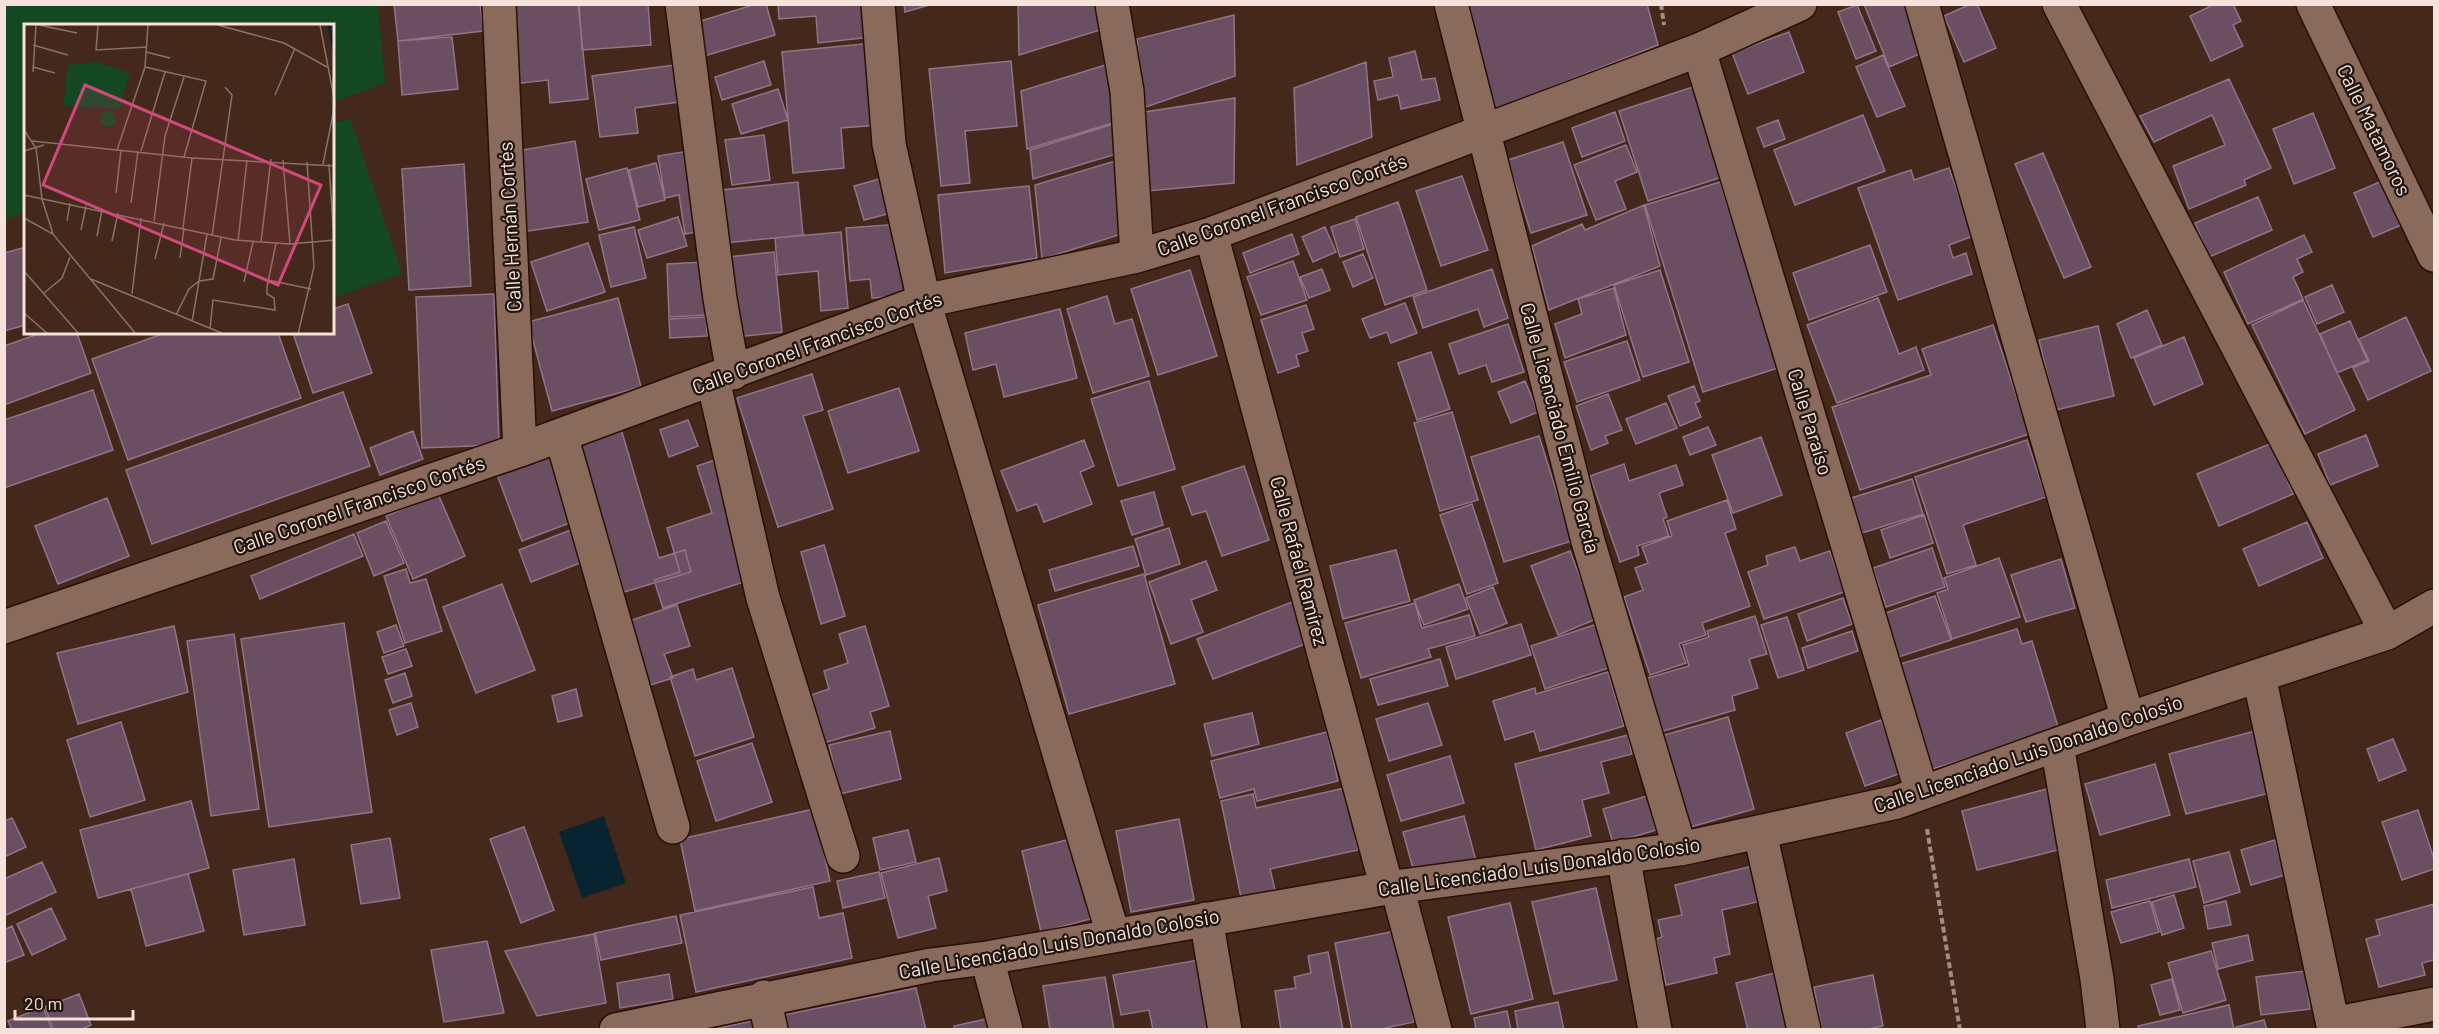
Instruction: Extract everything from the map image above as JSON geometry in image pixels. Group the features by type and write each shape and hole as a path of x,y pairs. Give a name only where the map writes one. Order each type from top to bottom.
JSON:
{"street":[{"name":"Calle Hernán Cortés","path":"499,4 520,450"},
{"path":"682,4 720,299 723,376 763,598 843,856"},
{"path":"878,4 889,144 924,301 1113,934"},
{"path":"1113,4 1127,91 1137,256"},
{"name":"Calle Licenciado Emilio García","path":"1451,4 1588,541 1680,849"},
{"name":"Calle Coronel Francisco Cortés","path":"4,627 520,450 924,301 1137,256 1211,234 1699,50 1800,4"},
{"path":"1922,4 2128,719"},
{"path":"2059,4 2387,633"},
{"name":"Calle Matamoros","path":"2313,4 2434,255"},
{"name":"Calle Paraíso","path":"1699,50 1922,794"},
{"name":"Calle Rafaél Ramírez","path":"1211,234 1392,887 1435,1029"},
{"path":"561,435 673,828"},
{"name":"Calle Licenciado Luis Donaldo Colosio","path":"616,1029 931,965 987,958 1113,934 1392,887 1680,849 1897,802 2128,719 2387,633 2434,606"},
{"path":"2259,676 2333,1027 2434,1004"},
{"path":"2056,746 2096,969 2103,1029"},
{"path":"1760,833 1804,1029"},
{"path":"1623,856 1655,1029"},
{"path":"1206,919 1225,1029"},
{"path":"987,958 1006,1029"},
{"path":"764,998 771,1029"}],"path":[{"path":"1922,794 1960,1029"}],"green space":[{"path":"5,4 378,5 385,83 334,102 334,24 24,24 24,212 5,220"},
{"path":"350,118 402,274 334,298 334,124"}],"water":[{"path":"604,816 626,883 582,898 559,832"}],"building":[{"path":"394,4 480,4 483,31 398,41"},
{"path":"504,4 578,4 588,99 550,103 548,80 513,84"},
{"path":"579,4 648,4 651,45 582,50"},
{"path":"756,4 766,4 775,35 704,56 694,23"},
{"path":"778,4 868,4 871,37 818,43 816,16 779,19"},
{"path":"904,4 933,4 905,12"},
{"path":"1018,4 1097,4 1100,30 1019,55"},
{"path":"1469,4 1647,4 1658,45 1493,110"},
{"path":"1864,4 1904,4 1924,52 1889,67"},
{"path":"1971,4 1977,4 1996,48 1964,62 1944,16"},
{"path":"2215,4 2233,4 2241,21 2233,25 2243,46 2211,61 2190,16"},
{"path":"1857,5 1876,51 1856,59 1838,12"},
{"path":"1234,15 1235,76 1143,108 1137,39"},
{"path":"1789,32 1804,72 1748,94 1732,53"},
{"path":"452,37 458,89 402,95 398,41"},
{"path":"873,43 880,125 841,128 844,168 793,173 782,52"},
{"path":"1415,51 1422,80 1435,78 1440,100 1401,109 1398,95 1378,100 1374,81 1393,77 1389,58"},
{"path":"1883,55 1905,106 1877,117 1856,67"},
{"path":"764,61 771,85 722,100 715,77"},
{"path":"1011,61 1017,126 965,131 970,183 941,186 929,69"},
{"path":"1366,62 1372,137 1297,165 1294,88"},
{"path":"1112,63 1119,121 1027,149 1021,91"},
{"path":"674,65 679,102 635,108 638,133 600,137 592,76"},
{"path":"2229,79 2271,168 2244,180 2246,185 2189,209 2173,166 2225,145 2212,115 2154,142 2140,116"},
{"path":"1693,87 1722,177 1648,201 1619,111"},
{"path":"778,89 788,120 741,134 732,104"},
{"path":"1235,98 1234,183 1147,191 1145,112"},
{"path":"1615,112 1625,141 1582,157 1572,128"},
{"path":"2313,113 2335,168 2294,184 2273,129"},
{"path":"1863,115 1885,171 1795,205 1774,150"},
{"path":"1778,120 1785,139 1764,147 1757,128"},
{"path":"1120,122 1123,152 1033,179 1030,150"},
{"path":"764,135 770,180 732,185 725,140"},
{"path":"575,141 588,222 522,232 510,152"},
{"path":"1563,142 1587,215 1531,233 1508,160"},
{"path":"1626,145 1637,172 1615,181 1626,209 1596,220 1574,165"},
{"path":"688,151 701,231 685,234 679,195 665,198 658,156"},
{"path":"2043,153 2091,267 2064,278 2015,164"},
{"path":"1122,159 1128,232 1042,259 1035,185"},
{"path":"656,163 665,200 638,207 629,170"},
{"path":"464,164 471,286 409,290 402,169"},
{"path":"627,168 640,220 599,230 586,179"},
{"path":"1949,168 1973,236 1949,245 1953,258 1966,253 1972,274 1898,300 1858,188 1911,170 1914,180"},
{"path":"890,176 899,211 864,220 854,186"},
{"path":"1462,176 1488,250 1441,266 1416,191"},
{"path":"2382,181 2401,225 2373,237 2354,193"},
{"path":"798,182 803,235 726,243 721,190"},
{"path":"1720,182 1778,368 1703,392 1645,205"},
{"path":"1029,186 1037,258 945,273 938,195"},
{"path":"2258,197 2272,230 2209,257 2195,223"},
{"path":"1398,202 1427,290 1385,305 1356,217"},
{"path":"1644,205 1660,266 1549,310 1532,246 1582,224 1585,230"},
{"path":"678,217 687,246 647,258 638,230"},
{"path":"1355,219 1364,249 1340,257 1331,227"},
{"path":"902,224 908,296 872,298 870,279 850,281 846,228"},
{"path":"634,227 646,278 611,287 599,235"},
{"path":"1325,227 1336,252 1313,262 1302,237"},
{"path":"841,232 848,308 821,311 818,271 778,275 775,238"},
{"path":"1292,234 1299,254 1250,273 1243,253"},
{"path":"2304,235 2312,252 2297,259 2303,272 2293,277 2303,299 2248,324 2224,272"},
{"path":"588,243 605,292 547,311 531,262"},
{"path":"1870,245 1887,292 1809,320 1793,273"},
{"path":"24,248 24,326 4,331 4,253"},
{"path":"774,252 782,332 728,338 719,258"},
{"path":"1363,254 1373,278 1353,287 1343,262"},
{"path":"1293,261 1307,300 1261,315 1247,277"},
{"path":"704,262 706,315 669,317 667,264"},
{"path":"1322,269 1330,290 1309,298 1300,277"},
{"path":"1492,269 1508,318 1484,327 1478,309 1423,328 1413,297"},
{"path":"1190,270 1217,356 1158,375 1131,289"},
{"path":"1660,270 1689,362 1643,377 1614,285"},
{"path":"2332,285 2344,312 2317,324 2305,297"},
{"path":"1614,288 1626,335 1565,358 1555,324 1582,314 1578,299"},
{"path":"494,294 499,445 422,448 416,297"},
{"path":"1107,296 1115,324 1132,319 1149,376 1093,393 1067,309"},
{"path":"618,298 641,387 552,411 528,322"},
{"path":"1878,298 1899,354 1916,347 1924,370 1837,403 1807,325"},
{"path":"2303,300 2355,410 2305,434 2252,325"},
{"path":"1405,303 1417,333 1391,343 1387,332 1370,338 1362,319"},
{"path":"348,304 372,373 313,393 293,334 334,334 334,309"},
{"path":"1306,305 1314,329 1302,333 1308,351 1296,355 1299,366 1278,373 1261,320"},
{"path":"1060,309 1077,378 1004,397 996,364 973,370 965,333"},
{"path":"2147,310 2162,345 2131,358 2117,324"},
{"path":"706,317 707,336 670,338 669,319"},
{"path":"2406,317 2431,371 2368,400 2353,368 2369,361 2359,339"},
{"path":"2350,321 2367,360 2337,373 2320,334"},
{"path":"1508,324 1524,372 1492,382 1486,365 1459,374 1449,344"},
{"path":"1993,325 2029,434 1860,490 1832,407 1931,375 1922,349"},
{"path":"2098,326 2114,396 2056,410 2039,340"},
{"path":"38,334 77,334 91,373 4,405 4,346"},
{"path":"162,334 278,334 301,398 128,460 92,359"},
{"path":"2184,337 2203,384 2154,405 2134,358"},
{"path":"1627,341 1640,380 1577,402 1564,362"},
{"path":"1431,352 1450,409 1417,420 1398,363"},
{"path":"812,374 823,410 803,416 833,509 778,527 737,398"},
{"path":"1149,381 1175,469 1118,486 1091,399"},
{"path":"1525,381 1538,412 1511,423 1498,392"},
{"path":"1694,386 1700,401 1695,403 1701,417 1680,426 1668,396"},
{"path":"899,388 919,451 848,473 828,411"},
{"path":"93,390 113,450 4,488 4,420"},
{"path":"343,392 370,466 152,544 126,470"},
{"path":"1608,394 1622,430 1605,436 1608,443 1591,450 1576,406"},
{"path":"1666,403 1677,428 1636,444 1626,419"},
{"path":"1452,412 1478,500 1440,511 1414,423"},
{"path":"688,420 698,446 669,457 660,430"},
{"path":"619,422 659,558 685,550 691,572 624,592 578,435"},
{"path":"1708,427 1716,445 1690,455 1683,437"},
{"path":"413,431 423,459 380,475 370,448"},
{"path":"2366,435 2378,466 2330,485 2318,454"},
{"path":"1539,436 1572,541 1504,562 1471,457"},
{"path":"1761,437 1782,495 1733,513 1712,455"},
{"path":"1084,440 1094,466 1080,472 1092,504 1044,522 1037,504 1017,511 1001,471"},
{"path":"2027,440 2046,497 1963,525 1976,565 1947,574 1915,477"},
{"path":"2272,443 2293,494 2219,526 2197,474"},
{"path":"555,450 580,519 522,541 496,472"},
{"path":"715,460 753,579 663,608 654,580 680,572 667,528 712,513 697,466"},
{"path":"1624,464 1629,481 1676,465 1683,485 1659,493 1667,517 1663,519 1669,536 1637,546 1639,555 1620,562 1590,476"},
{"path":"1244,466 1269,540 1222,556 1206,511 1192,515 1182,487"},
{"path":"1912,479 1923,514 1862,533 1851,498"},
{"path":"1154,492 1163,525 1132,535 1121,501"},
{"path":"438,494 465,556 413,579 386,516"},
{"path":"107,498 129,556 58,584 35,526"},
{"path":"1727,500 1736,529 1725,533 1750,606 1702,623 1706,635 1679,644 1686,663 1650,675 1624,597 1643,590 1635,568 1648,563 1642,547 1672,536 1667,521"},
{"path":"1472,504 1498,583 1467,594 1440,515"},
{"path":"1924,515 1933,543 1890,558 1881,530"},
{"path":"386,521 404,563 374,576 357,533"},
{"path":"2307,522 2323,558 2259,586 2243,549"},
{"path":"576,528 588,560 531,582 519,550"},
{"path":"1169,528 1180,564 1146,575 1135,539"},
{"path":"354,534 363,556 260,599 251,576"},
{"path":"824,545 845,616 821,624 801,552"},
{"path":"1133,546 1139,566 1055,591 1049,570"},
{"path":"1795,547 1800,561 1830,551 1844,592 1764,619 1748,572 1768,565 1766,556"},
{"path":"1932,548 1945,587 1886,607 1873,568"},
{"path":"1396,550 1410,601 1343,619 1330,566"},
{"path":"1570,551 1596,619 1558,635 1531,566"},
{"path":"1999,558 2020,617 1952,639 1937,593 1948,589 1944,578"},
{"path":"2061,559 2075,608 2026,622 2011,575"},
{"path":"1206,561 1217,590 1191,600 1203,632 1171,644 1149,582"},
{"path":"406,569 410,583 426,579 442,631 405,643 384,576"},
{"path":"1144,574 1175,684 1069,714 1038,605"},
{"path":"502,584 535,670 476,693 443,607"},
{"path":"1459,584 1468,609 1424,625 1414,600"},
{"path":"1493,587 1507,623 1480,634 1466,598"},
{"path":"1935,596 1951,640 1898,657 1883,614"},
{"path":"1843,598 1852,624 1807,641 1798,614"},
{"path":"1292,602 1308,643 1213,679 1197,639"},
{"path":"1415,603 1422,628 1469,615 1475,636 1428,649 1431,657 1361,678 1345,623"},
{"path":"677,605 690,646 664,654 673,678 647,686 626,622"},
{"path":"1755,616 1767,654 1749,659 1758,688 1732,696 1735,710 1660,732 1644,679 1689,666 1683,645 1709,637 1707,631"},
{"path":"1787,617 1804,670 1778,678 1761,625"},
{"path":"344,623 372,812 269,827 241,639"},
{"path":"1521,624 1531,655 1456,679 1446,647"},
{"path":"1597,624 1611,667 1545,689 1531,646"},
{"path":"396,625 404,646 384,653 377,632"},
{"path":"174,626 188,692 78,724 57,653"},
{"path":"865,626 889,706 870,712 875,728 820,744 805,697 829,689 824,671 848,663 839,634"},
{"path":"2017,629 2022,644 2032,641 2059,730 1929,770 1897,665"},
{"path":"1852,631 1858,651 1808,668 1802,648"},
{"path":"234,634 259,809 211,816 187,641"},
{"path":"406,649 412,666 388,674 382,657"},
{"path":"1440,659 1448,686 1378,705 1370,679"},
{"path":"732,668 754,737 695,756 670,677 693,669 696,680"},
{"path":"1608,672 1624,726 1540,751 1534,731 1505,740 1493,701 1535,688 1536,694"},
{"path":"405,673 412,696 393,703 385,680"},
{"path":"576,689 582,716 558,722 552,696"},
{"path":"411,703 418,727 397,735 389,710"},
{"path":"1428,703 1442,745 1389,761 1376,719"},
{"path":"1252,713 1259,744 1212,756 1204,724"},
{"path":"1728,717 1754,809 1687,828 1661,736"},
{"path":"1881,720 1901,773 1865,786 1846,733"},
{"path":"121,722 145,800 90,817 67,740"},
{"path":"890,731 901,779 840,794 829,745"},
{"path":"2255,731 2274,792 2186,814 2169,754"},
{"path":"1327,732 1338,781 1257,801 1254,789 1220,798 1211,761"},
{"path":"1628,735 1632,754 1601,762 1609,793 1582,800 1591,836 1536,850 1515,764"},
{"path":"2393,739 2406,770 2379,781 2367,749"},
{"path":"752,743 772,802 716,821 697,761"},
{"path":"1450,756 1464,803 1401,821 1387,775"},
{"path":"2155,764 2170,815 2100,835 2085,784"},
{"path":"1345,788 1358,850 1270,869 1276,894 1242,902 1221,801 1253,794 1256,808"},
{"path":"2047,789 2062,849 1977,870 1962,811"},
{"path":"1647,796 1656,830 1613,843 1603,809"},
{"path":"191,801 209,868 98,898 80,830"},
{"path":"814,809 830,881 695,911 680,839"},
{"path":"2418,810 2434,859 2434,869 2402,880 2382,822"},
{"path":"1464,816 1476,861 1415,876 1403,832"},
{"path":"12,818 26,847 4,857 4,821"},
{"path":"1179,819 1194,900 1131,912 1116,831"},
{"path":"524,827 554,910 521,923 490,839"},
{"path":"908,830 916,862 880,870 873,838"},
{"path":"390,838 400,898 361,904 351,845"},
{"path":"1071,839 1090,919 1041,932 1022,851"},
{"path":"2275,840 2285,875 2251,885 2241,850"},
{"path":"2229,852 2240,892 2204,903 2193,861"},
{"path":"939,858 947,891 928,896 936,928 898,938 881,873"},
{"path":"294,859 305,925 244,935 233,870"},
{"path":"2189,859 2196,887 2112,908 2106,880"},
{"path":"42,862 56,892 4,916 4,879"},
{"path":"1761,864 1770,899 1722,910 1730,954 1714,958 1717,973 1666,985 1656,939 1662,937 1658,920 1682,915 1675,885"},
{"path":"879,872 885,898 843,908 837,881"},
{"path":"188,874 204,931 146,946 131,889"},
{"path":"813,887 819,918 843,913 852,958 696,992 680,915"},
{"path":"1596,888 1617,980 1554,994 1532,902"},
{"path":"2174,895 2184,928 2162,935 2152,902"},
{"path":"2150,901 2159,932 2121,943 2111,912"},
{"path":"2226,901 2231,925 2208,929 2204,906"},
{"path":"1510,903 1533,999 1471,1014 1448,917"},
{"path":"2434,904 2434,960 2422,963 2425,975 2379,987 2366,939 2380,935 2376,920"},
{"path":"51,908 66,939 32,955 17,924"},
{"path":"676,916 682,943 601,960 595,933"},
{"path":"12,926 24,955 4,963 4,930"},
{"path":"1396,931 1414,1022 1376,1030 1352,1030 1335,943"},
{"path":"594,934 606,1003 537,1016 505,951"},
{"path":"2248,935 2253,960 2218,969 2212,943"},
{"path":"487,941 504,1013 444,1022 431,950"},
{"path":"2211,951 2226,1000 2183,1013 2168,963"},
{"path":"1328,952 1343,1030 1281,1030 1275,991 1296,988 1294,977 1311,973 1308,956"},
{"path":"1204,959 1216,1030 1153,1030 1149,1010 1121,1015 1113,975"},
{"path":"1786,970 1802,1030 1748,1030 1736,983"},
{"path":"2305,971 2310,1009 2261,1015 2256,977"},
{"path":"669,974 673,999 620,1008 617,983"},
{"path":"1873,975 1883,1026 1863,1030 1822,1030 1814,987"},
{"path":"1105,977 1114,1030 1050,1030 1043,986"},
{"path":"2172,979 2180,1010 2160,1015 2151,985"},
{"path":"916,988 926,1030 788,1030 784,1015"},
{"path":"79,994 91,1025 80,1030 54,1030 45,1007"},
{"path":"1558,1002 1564,1030 1518,1030 1515,1011"},
{"path":"2229,1005 2234,1030 2139,1030 2138,1026"},
{"path":"43,1007 52,1030 12,1030 8,1021"},
{"path":"1507,1011 1511,1030 1476,1030 1474,1018"},
{"path":"995,1017 998,1030 954,1030 954,1026"},
{"path":"765,1018 767,1030 710,1030"},
{"path":"2264,1020 2267,1030 2236,1030 2236,1027"}]}
